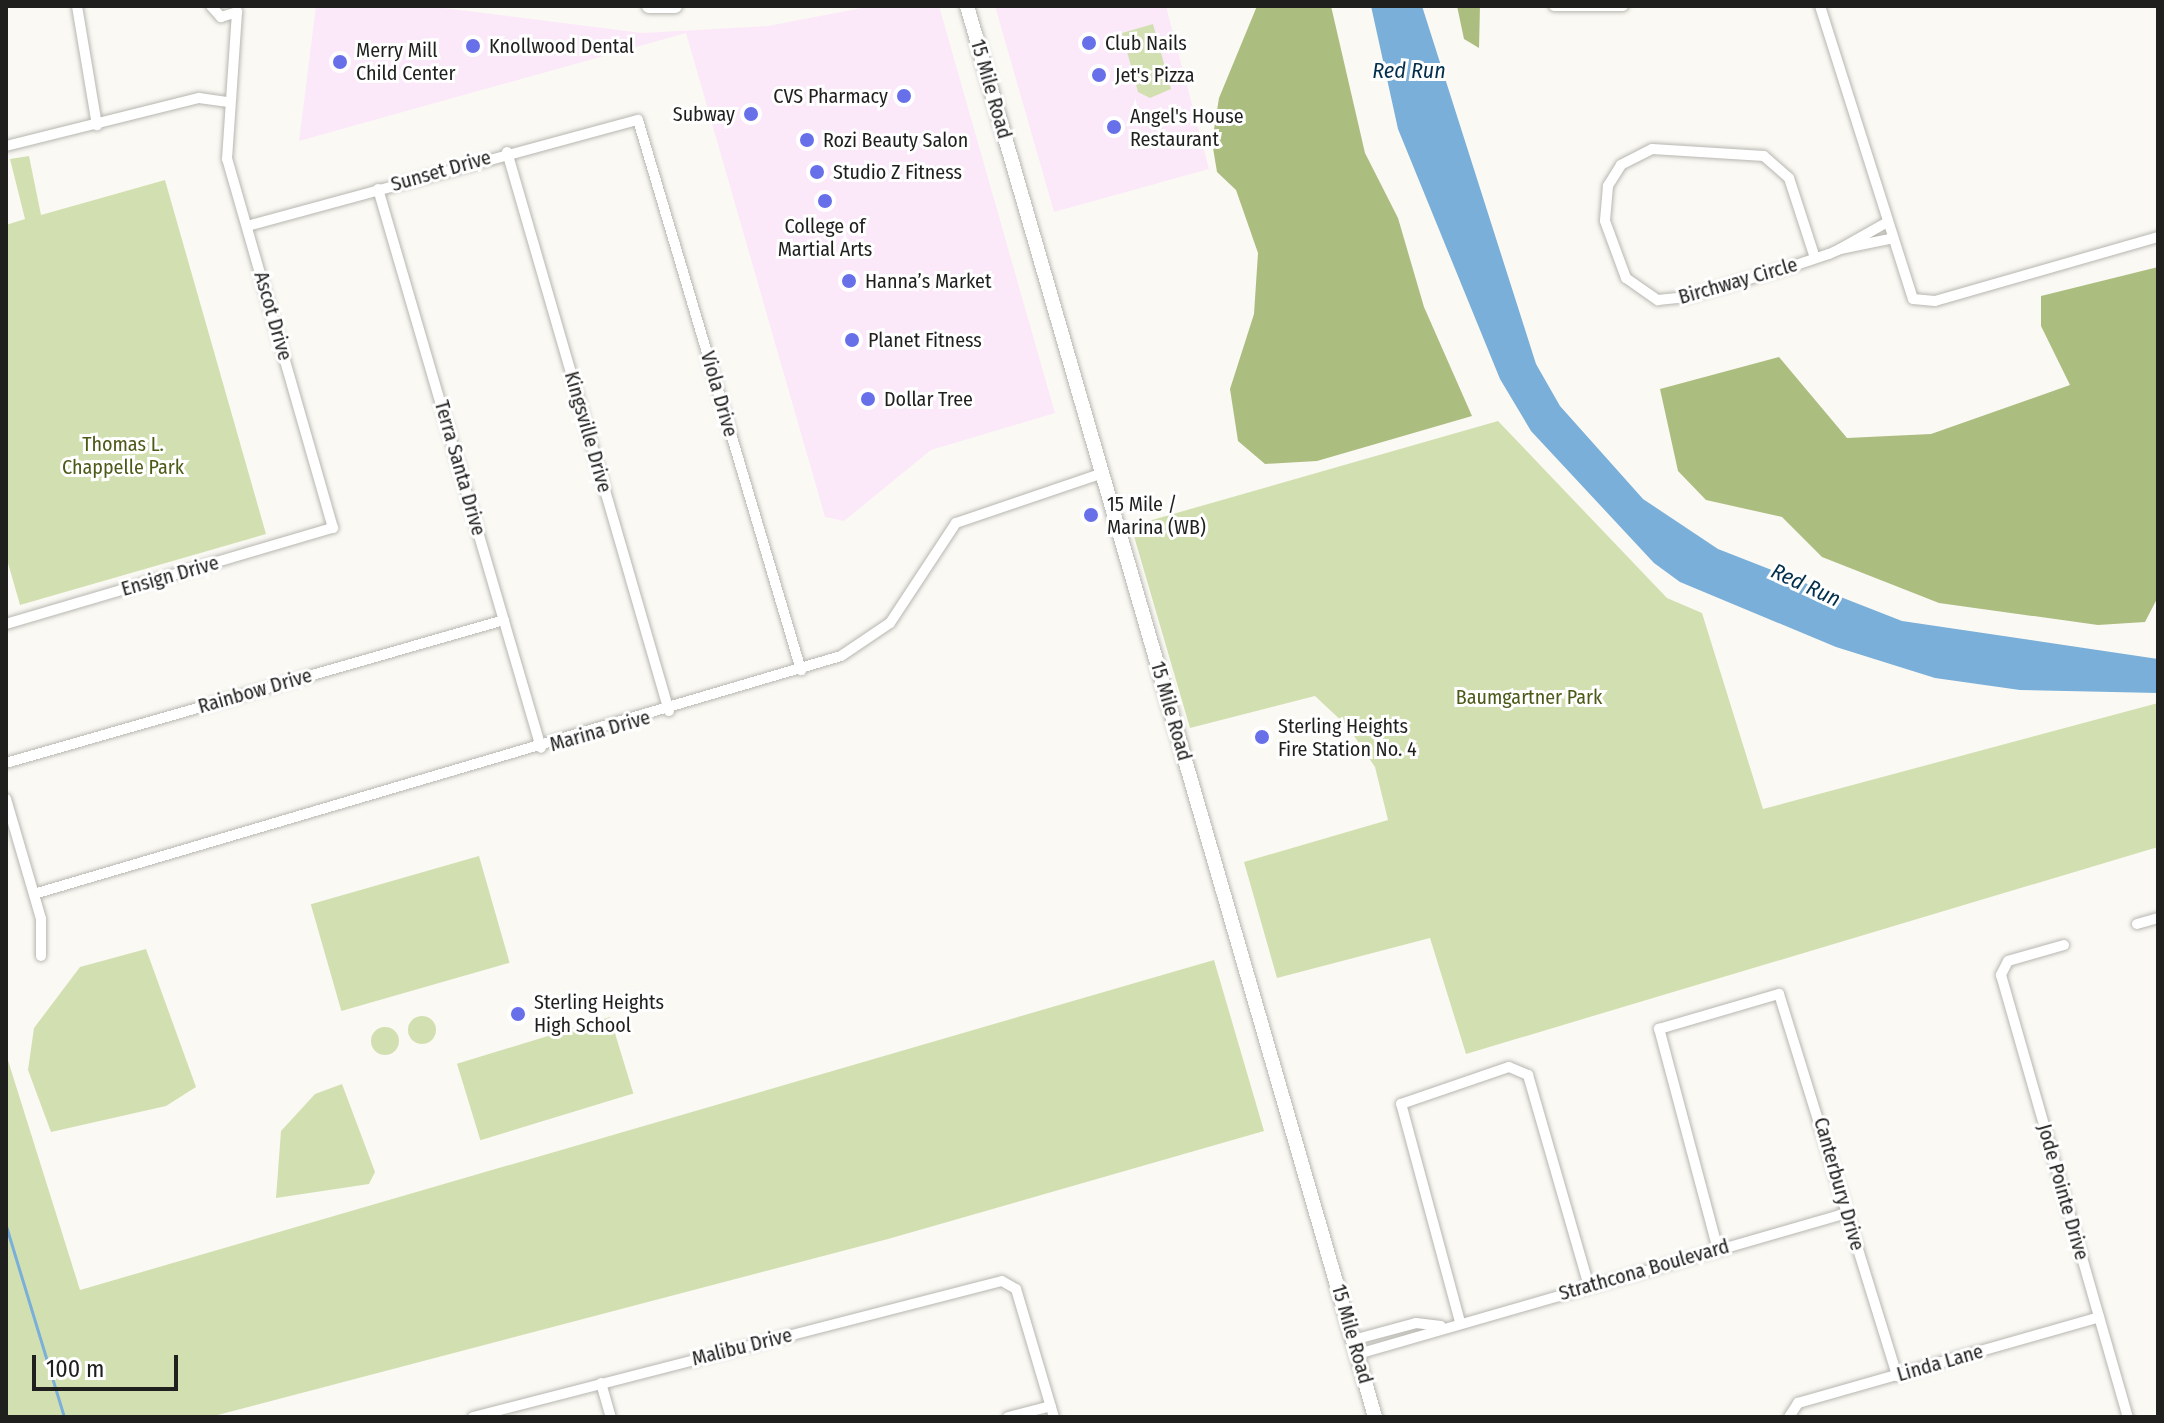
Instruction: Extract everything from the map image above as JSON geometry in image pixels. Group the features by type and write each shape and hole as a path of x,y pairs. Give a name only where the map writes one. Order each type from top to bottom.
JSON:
{"main road":[{"path":"649,6 675,6"},
{"name":"15 Mile Road","path":"967,6 1375,1417"}],"street":[{"path":"77,6 97,125"},
{"path":"211,6 226,18 234,30"},
{"path":"1554,6 1623,6"},
{"path":"1820,6 1903,285 1919,301 2158,237"},
{"path":"226,18 238,9"},
{"name":"Ascot Drive","path":"238,9 224,143 333,528"},
{"path":"6,146 199,98 227,102"},
{"name":"Sunset Drive","path":"247,226 636,118"},
{"name":"Viola Drive","path":"636,118 801,670"},
{"name":"Birchway Circle","path":"1815,258 1789,178 1764,156 1652,149 1621,165 1608,186 1605,221 1615,250 1632,287 1649,298 1677,300 1815,258 1840,249 1889,239"},
{"name":"Kingsville Drive","path":"507,152 669,711"},
{"name":"Terra Santa Drive","path":"378,189 541,748"},
{"name":"Birchway Circle","path":"1840,249 1884,224"},
{"name":"Marina Drive","path":"34,894 669,711 851,652 882,630 938,542 970,514 1103,473"},
{"name":"Ensign Drive","path":"6,624 333,528"},
{"name":"Rainbow Drive","path":"6,763 504,620"},
{"path":"6,799 34,894 41,956"},
{"path":"2137,924 2158,918"},
{"name":"Jode Pointe Drive","path":"2064,945 2003,966 2128,1417"},
{"name":"Canterbury Drive","path":"1718,1250 1659,1029 1779,994 1897,1376"},
{"path":"1460,1322 1401,1104 1520,1067 1589,1286"},
{"name":"Strathcona Boulevard","path":"1356,1347 1404,1341 1441,1326 1847,1213"},
{"name":"Malibu Drive","path":"473,1417 1011,1282 1052,1411"},
{"name":"Linda Lane","path":"1789,1417 1798,1403 2099,1317"},
{"name":"Strathcona Boulevard","path":"1356,1347 1400,1327 1441,1326"},
{"path":"1400,1327 1404,1341"},
{"path":"601,1383 611,1417"},
{"path":"1008,1417 1052,1411"}],"shaded area":[{"path":"316,6 428,6 642,33 768,26 872,6 939,6 1055,413 931,450 844,521 825,517 686,33 299,141"},
{"path":"995,6 1166,6 1209,169 1054,212"}],"green space":[{"path":"1257,6 1331,6 1365,153 1398,218 1424,307 1472,416 1317,461 1265,464 1238,441 1230,389 1254,314 1258,253 1236,190 1217,172 1212,142 1219,98"},
{"path":"1457,6 1480,6 1479,48 1464,39"},
{"path":"1153,24 1171,89 1150,98 1138,92 1122,33"},
{"name":"Thomas L. Chappelle Park","path":"29,156 41,215 165,180 266,534 20,605 6,556 6,225 25,219 10,159"},
{"path":"2158,267 2158,597 2145,622 2098,625 1939,603 1822,557 1782,517 1706,500 1678,471 1660,389 1779,357 1847,438 1931,434 2070,385 2041,326 2041,296"},
{"name":"Baumgartner Park","path":"1498,421 1667,598 1702,613 1763,809 2158,703 2158,847 1466,1054 1430,938 1277,978 1244,862 1388,820 1375,767 1348,727 1315,696 1190,728 1131,526"},
{"path":"479,856 510,963 341,1011 311,904"},
{"path":"146,949 196,1087 166,1106 51,1132 28,1070 34,1028 80,967"},
{"path":"1214,960 1264,1131 888,1239 210,1417 6,1417 6,1054 80,1290"},
{"path":"422,1016 432,1020 436,1030 432,1040 422,1044 412,1040 408,1030 412,1020"},
{"path":"610,1017 633,1094 480,1140 457,1064"},
{"path":"385,1027 395,1031 399,1041 395,1051 385,1055 375,1051 371,1041 375,1031"},
{"path":"342,1084 375,1172 369,1184 276,1198 281,1131 315,1094"}],"water":[{"name":"Red Run","path":"1371,6 1422,6 1536,364 1560,406 1643,499 1718,549 1902,621 2158,659 2158,693 2020,690 1935,678 1836,647 1680,582 1654,563 1531,431 1500,379 1398,129"}],"waterway":[{"path":"6,1226 64,1417"}],"place":[{"name":"Club Nails","path":"1089,43"},
{"name":"Knollwood Dental","path":"473,46"},
{"name":"Merry Mill Child Center","path":"340,62"},
{"name":"Jet's Pizza","path":"1099,75"},
{"name":"CVS Pharmacy","path":"904,96"},
{"name":"Subway","path":"751,114"},
{"name":"Angel's House Restaurant","path":"1114,127"},
{"name":"Rozi Beauty Salon","path":"807,140"},
{"name":"Studio Z Fitness","path":"817,172"},
{"name":"College of Martial Arts","path":"825,201"},
{"name":"Hanna’s Market","path":"849,281"},
{"name":"Planet Fitness","path":"852,340"},
{"name":"Dollar Tree","path":"868,399"},
{"name":"15 Mile / Marina (WB)","path":"1091,515"},
{"name":"Sterling Heights Fire Station No. 4","path":"1262,737"},
{"name":"Sterling Heights High School","path":"518,1014"}]}
